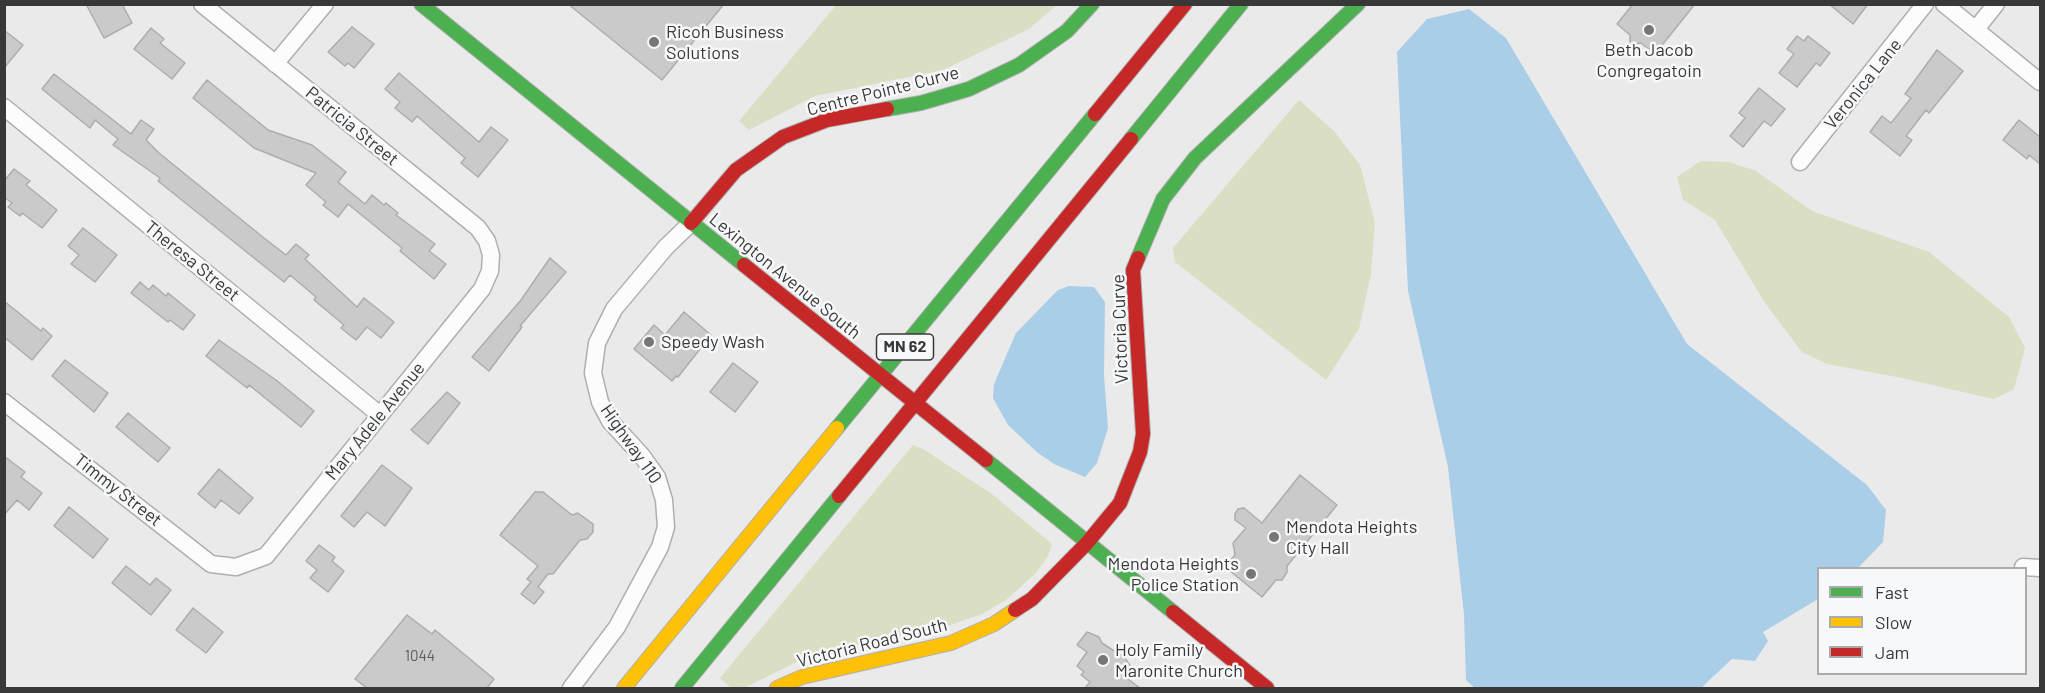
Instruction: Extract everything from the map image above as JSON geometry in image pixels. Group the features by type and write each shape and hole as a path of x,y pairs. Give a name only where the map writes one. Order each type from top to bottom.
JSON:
{"main road":[{"name":"Lexington Avenue South","path":"421,4 1267,688"},
{"name":"Centre Pointe Curve","path":"691,223 736,170 783,137 827,120 921,103 969,89 1019,65 1067,31 1092,4"},
{"name":"MN 62","path":"624,688 1185,4"},
{"name":"MN 62","path":"682,688 1241,4"},
{"name":"Victoria Curve","path":"1087,543 1120,503 1140,452 1143,434 1133,270 1163,198 1195,158 1358,4"},
{"name":"Victoria Road South","path":"777,688 802,677 951,643 994,624 1032,599 1087,543"}],"street":[{"name":"Patricia Street","path":"202,4 478,228 491,255"},
{"path":"275,64 325,4"},
{"name":"Veronica Lane","path":"1800,162 1925,4"},
{"path":"1944,4 2040,82"},
{"path":"1976,29 1996,4"},
{"name":"Theresa Street","path":"4,108 380,415"},
{"name":"Highway 110","path":"571,688 603,648 641,587 660,547 666,527 662,488 650,465 604,412 596,390 594,356 600,334 614,309 666,247 691,223"},
{"name":"Mary Adele Avenue","path":"236,567 266,556 482,289 490,271 491,255"},
{"name":"Timmy Street","path":"4,402 211,564 236,567"}],"green space":[{"path":"837,4 1057,5 1029,29 943,70 815,96 749,130 739,121"},
{"path":"1299,100 1334,131 1360,165 1375,222 1371,274 1359,329 1326,380 1175,262 1173,248"},
{"path":"1701,161 1729,162 1756,171 1812,211 1929,252 2009,317 2025,348 2014,389 1994,399 1827,364 1802,352 1765,303 1715,220 1683,200 1677,177"},
{"path":"913,445 923,449 992,494 1052,544 1048,556 1036,573 1006,600 982,614 945,627 813,654 744,688 731,688 720,678"}],"water":[{"path":"1469,9 1506,38 1687,344 1867,485 1886,510 1883,542 1859,567 1817,567 1817,600 1763,632 1768,641 1755,661 1732,659 1701,688 1475,688 1466,680 1464,615 1448,467 1408,291 1397,52 1427,19"},
{"path":"1069,286 1094,287 1105,302 1104,375 1108,428 1097,463 1085,477 1054,464 1038,453 1008,425 993,398 994,384 1016,333 1058,290"}],"building":[{"path":"86,4 122,4 132,23 104,38"},
{"name":"Ricoh Business Solutions","path":"568,4 724,4 662,80"},
{"name":"Beth Jacob Congregatoin","path":"1633,4 1695,4 1655,54 1641,43 1630,45 1630,35 1617,24"},
{"path":"1829,4 1868,4 1853,24"},
{"path":"352,27 374,44 354,68 348,63 345,66 328,52"},
{"path":"151,28 164,39 160,43 185,63 172,79 134,49"},
{"path":"4,30 23,45 4,68"},
{"path":"1797,36 1804,41 1808,36 1830,53 1820,66 1816,63 1797,87 1779,73 1794,54 1787,49"},
{"path":"1937,50 1963,71 1929,113 1926,110 1906,136 1912,140 1900,156 1870,132 1882,116 1891,123 1911,98 1905,94"},
{"path":"399,73 479,142 491,127 508,140 478,177 461,163 465,158 417,116 412,122 395,108 400,102 385,89"},
{"path":"54,74 131,134 141,120 154,129 146,140 159,153 264,238 286,255 296,244 309,255 305,259 357,307 364,298 394,322 381,338 367,327 356,340 341,328 344,325 314,300 316,297 290,275 284,282 158,181 160,178 113,145 118,139 95,120 90,128 42,89"},
{"path":"207,80 268,130 312,145 346,172 338,182 365,204 372,195 384,205 386,203 398,213 396,215 435,244 429,251 446,264 434,279 400,251 402,248 348,204 338,217 323,205 326,202 306,185 316,173 254,148 193,98"},
{"path":"1759,88 1785,109 1771,126 1764,121 1743,147 1730,136 1745,118 1739,113"},
{"path":"2019,120 2040,137 2040,164 2029,155 2027,159 2003,140"},
{"path":"14,169 30,181 26,185 57,210 42,228 22,213 20,216 8,207 12,203 4,197 4,181"},
{"path":"83,228 117,255 95,282 71,264 79,255 68,246"},
{"path":"550,258 566,272 520,326 522,327 489,371 472,357 521,300"},
{"path":"140,282 149,290 153,285 166,296 168,293 195,315 183,330 170,320 168,322 131,293"},
{"path":"4,301 41,331 43,328 52,336 32,360 4,337"},
{"path":"684,312 711,335 678,377 676,376 672,381 634,349 654,325 665,335"},
{"path":"219,340 276,380 314,411 301,427 249,385 247,388 206,356"},
{"path":"65,360 108,393 94,412 52,376"},
{"path":"733,363 758,382 735,412 710,392"},
{"path":"447,392 460,403 428,444 411,430"},
{"path":"128,413 170,448 158,462 116,427"},
{"path":"4,456 25,472 21,477 42,493 29,510 17,500 4,515"},
{"path":"382,465 412,488 385,526 367,512 354,527 341,516"},
{"path":"219,469 253,498 239,514 221,500 215,508 198,494"},
{"name":"Mendota Heights City Hall","path":"1300,475 1337,505 1287,566 1287,572 1282,580 1276,580 1262,597 1225,567 1235,555 1233,543 1246,528 1235,520 1235,514 1238,509 1244,508 1262,523"},
{"path":"535,492 543,492 572,515 578,513 593,524 593,532 587,539 580,540 553,574 548,574 538,587 544,592 534,604 521,594 531,582 527,579 538,566 500,535"},
{"path":"69,507 108,539 93,558 54,526"},
{"path":"319,545 335,557 332,561 344,571 328,592 310,578 317,570 306,561"},
{"path":"126,566 150,585 156,578 171,590 151,615 112,583"},
{"path":"193,608 223,632 206,653 176,630"},
{"path":"407,615 432,634 435,630 494,679 487,688 367,688 355,679"},
{"name":"Holy Family Maronite Church","path":"1087,632 1099,637 1102,643 1125,658 1131,667 1124,676 1140,688 1085,688 1090,682 1081,675 1084,672 1077,666 1087,652 1077,645"}],"traffic: fast":[{"path":"421,4 744,265"},
{"path":"887,109 921,103 969,89 1019,65 1067,31 1092,4"},
{"path":"1131,139 1241,4"},
{"path":"1138,258 1163,199 1195,158 1358,4"},
{"path":"837,428 1095,114"},
{"path":"986,460 1173,612"},
{"path":"682,688 839,496"}],"traffic: slow":[{"path":"624,688 837,428"},
{"path":"777,688 802,677 951,643 994,624 1015,610"}],"traffic: jam":[{"path":"1095,114 1185,4"},
{"path":"691,223 736,170 783,137 827,120 887,109"},
{"path":"839,496 1131,139"},
{"path":"1015,610 1032,599 1087,543 1120,503 1140,452 1143,434 1133,270 1138,258"},
{"path":"744,265 986,460"},
{"path":"1173,612 1267,688"}],"place":[{"name":"Beth Jacob Congregatoin","path":"1649,30"},
{"name":"Ricoh Business Solutions","path":"654,42"},
{"name":"Speedy Wash","path":"649,342"},
{"name":"Mendota Heights City Hall","path":"1274,537"},
{"name":"Mendota Heights Police Station","path":"1251,574"},
{"name":"Holy Family Maronite Church","path":"1103,660"}]}
